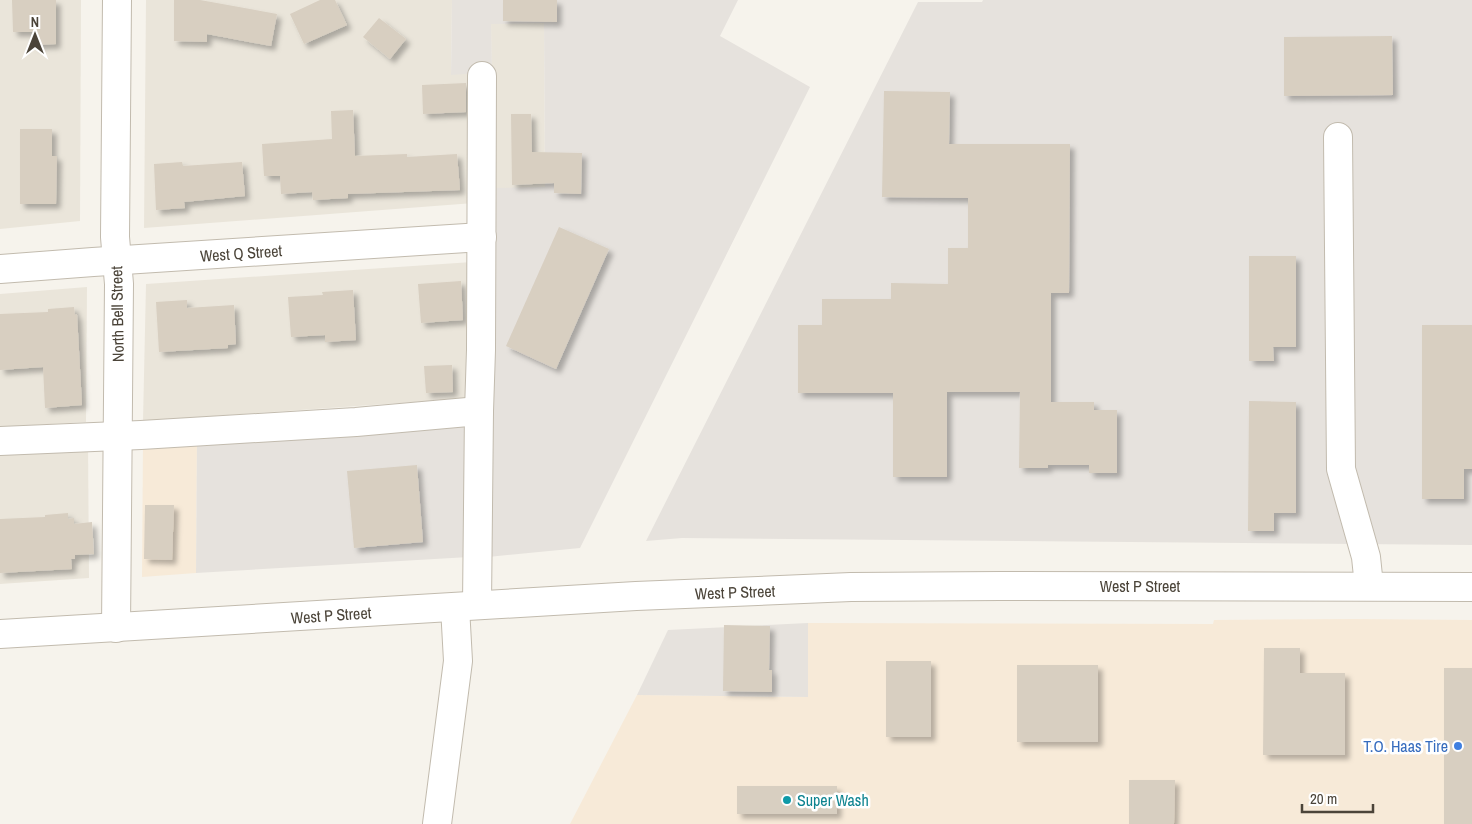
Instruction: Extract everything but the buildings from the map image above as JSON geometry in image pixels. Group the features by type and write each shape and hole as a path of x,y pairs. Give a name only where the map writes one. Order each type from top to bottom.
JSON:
{"street":[{"name":"North Bell Street","path":"116,628 119,284 115,237 117,0"},
{"path":"437,824 466,606 479,411 482,76"},
{"path":"1338,137 1341,469 1366,557 1369,586"},
{"name":"West Q Street","path":"0,269 482,237"},
{"path":"0,442 356,422 479,411"},
{"name":"West P Street","path":"0,634 636,596 851,587 1472,587"}],"shaded area":[{"path":"0,0 81,0 80,221 0,229"},
{"path":"146,0 452,0 451,74 473,73 474,203 144,228"},
{"path":"452,0 738,0 720,36 810,87 580,548 488,557 493,188 545,187 544,23 491,24 492,72 451,75"},
{"path":"983,0 1472,0 1472,545 682,538 646,541 918,2 982,2"},
{"path":"491,23 544,23 545,188 493,188"},
{"path":"472,262 471,398 143,421 146,284"},
{"path":"87,287 86,422 0,427 0,294"},
{"path":"469,418 469,557 196,573 197,438"},
{"path":"197,438 196,573 142,577 143,441"},
{"path":"88,442 89,578 0,584 0,446"},
{"path":"1214,620 1472,620 1472,824 570,824 637,695 808,697 808,623 1213,624"},
{"path":"808,623 808,697 637,695 668,630"}],"place":[{"name":"T.O. Haas Tire","path":"1458,746"},
{"name":"Super Wash","path":"787,800"}]}
